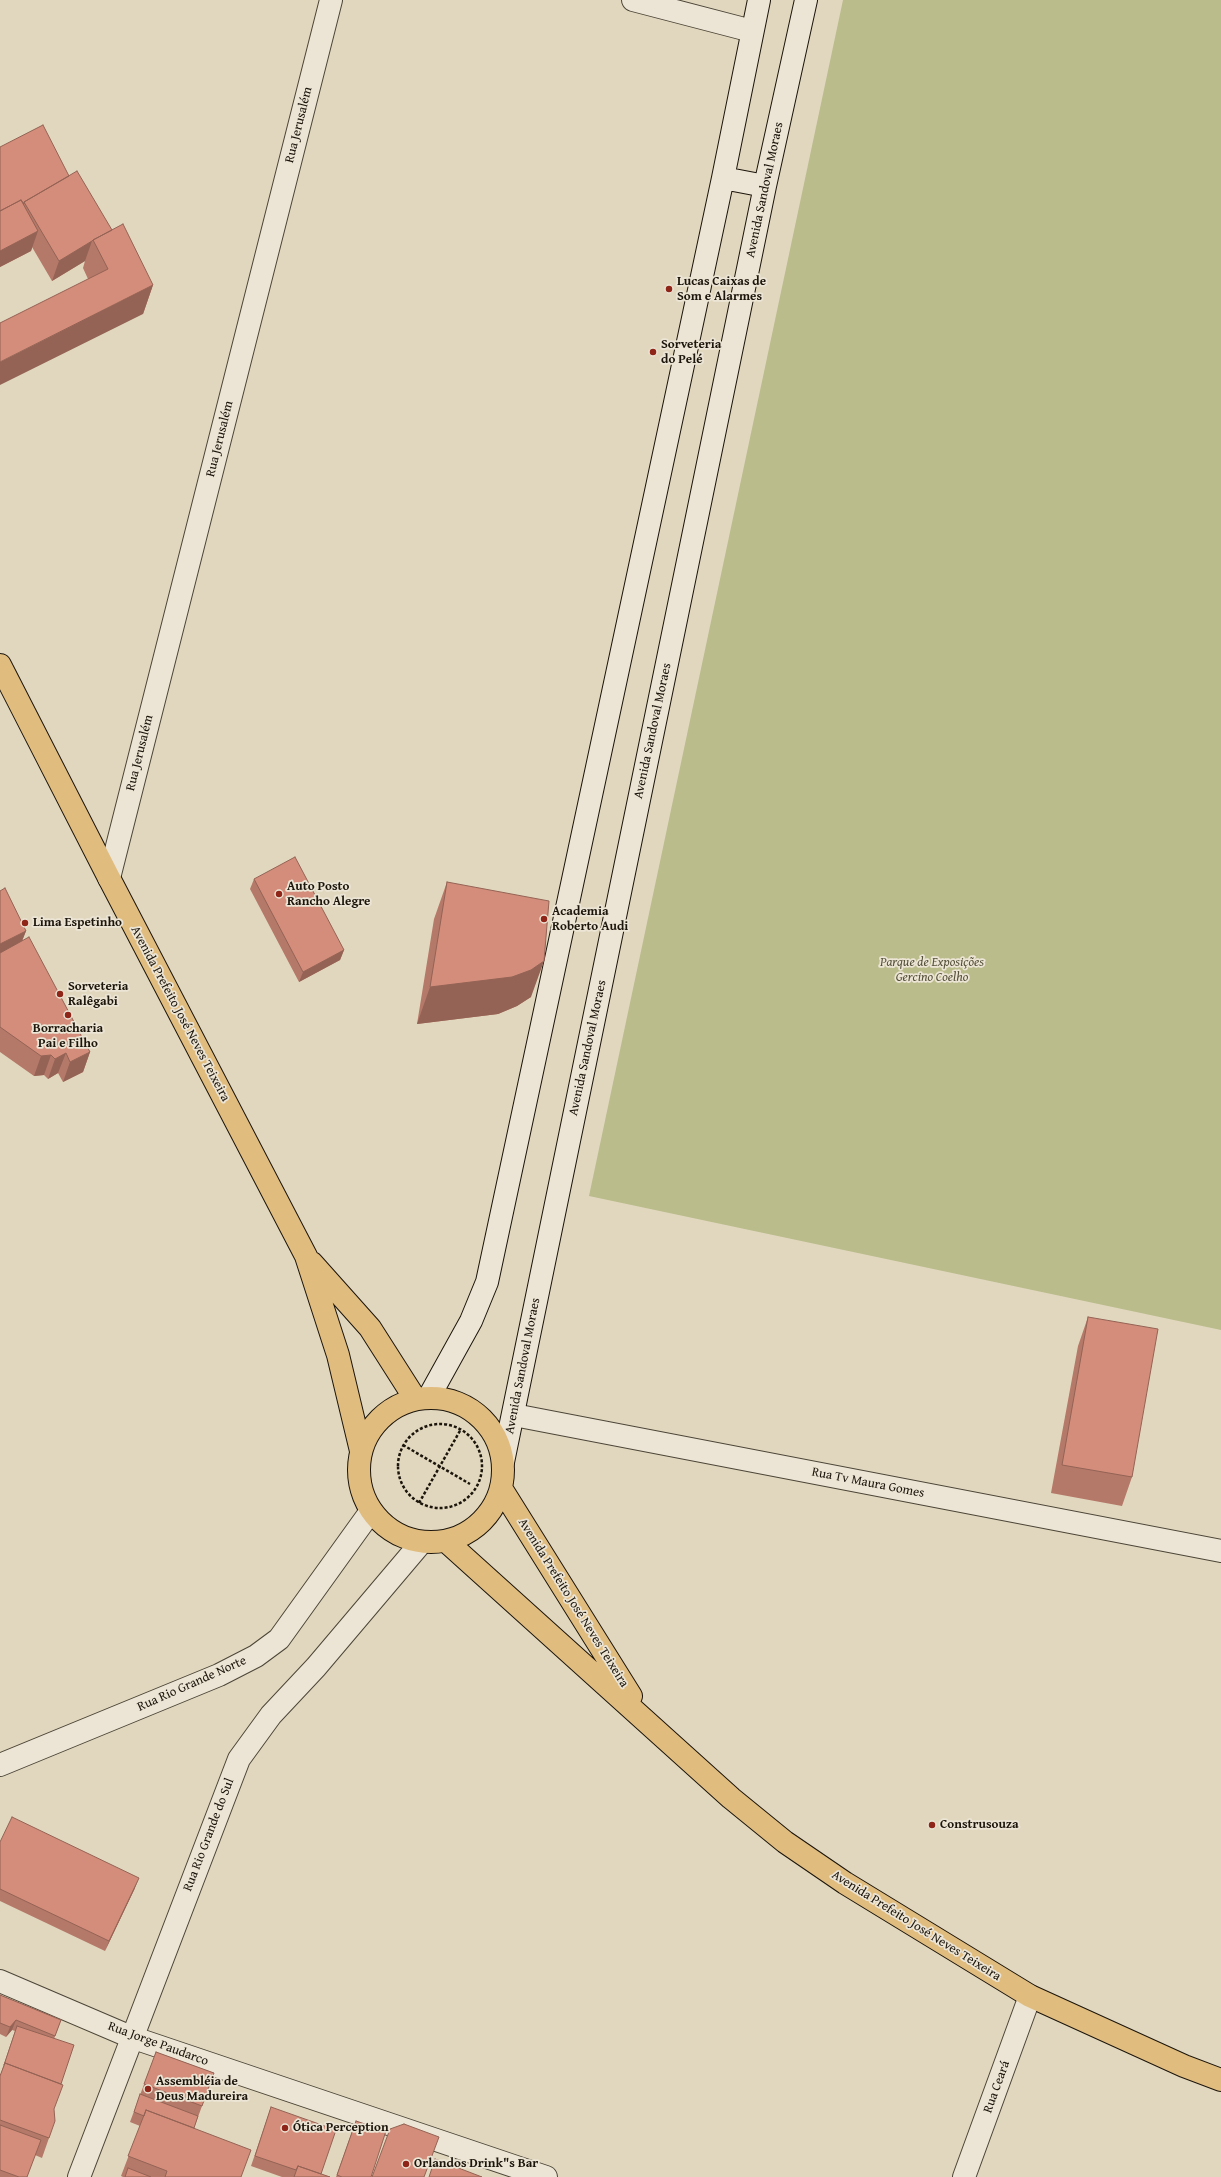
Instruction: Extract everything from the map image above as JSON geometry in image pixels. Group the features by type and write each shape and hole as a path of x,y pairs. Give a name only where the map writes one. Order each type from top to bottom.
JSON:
{"main road":[{"name":"Avenida Prefeito José Neves Teixeira","path":"0,665 109,878 279,1201 306,1256 338,1355 361,1451"},
{"name":"Avenida Prefeito José Neves Teixeira","path":"306,1256 370,1328 422,1396"},
{"path":"422,1396 446,1399 467,1407 484,1422 497,1440 503,1462 501,1488 490,1512 482,1522 459,1537 446,1541 421,1543 402,1537 390,1530 371,1512 360,1488 358,1463 361,1451 375,1422 389,1410 422,1396"},
{"name":"Avenida Prefeito José Neves Teixeira","path":"501,1488 644,1718"},
{"name":"Avenida Prefeito José Neves Teixeira","path":"446,1541 731,1798 785,1842 845,1883 1030,1996 1184,2066 1221,2080"}],"street":[{"name":"Rua Jerusalém","path":"109,878 331,0"},
{"path":"633,0 752,31"},
{"path":"422,1396 471,1321 487,1282 723,178 759,0"},
{"name":"Avenida Sandoval Moraes","path":"503,1462 514,1415 541,1272 765,186 806,0"},
{"path":"723,178 765,186"},
{"name":"Rua Tv Maura Gomes","path":"514,1415 1221,1551"},
{"name":"Rua Rio Grande Norte","path":"0,1765 219,1675 256,1656 279,1639 288,1628 371,1512"},
{"name":"Rua Rio Grande do Sul","path":"79,2177 131,2036 239,1759 271,1715 316,1667 421,1543"},
{"name":"Rua Jorge Paudarco","path":"0,1982 131,2036 518,2172 546,2177"},
{"name":"Rua Ceará","path":"964,2177 1030,1996"}],"path":[{"path":"435,1424 448,1424 461,1429 471,1437 478,1448 482,1461 482,1475 477,1487 469,1498 451,1507 431,1508 419,1503 408,1495 398,1471 398,1457 403,1445 411,1434 423,1427 435,1424"},
{"path":"419,1503 461,1429"},
{"path":"403,1445 439,1467 477,1487"}],"green space":[{"name":"Parque de Exposições Gercino Coelho","path":"843,0 1221,0 1221,1330 589,1196"}],"building":[{"path":"43,125 69,176 24,202 24,204 21,200 0,211 0,147"},
{"path":"77,171 112,230 59,261 24,202"},
{"path":"21,200 38,231 0,251 0,211"},
{"path":"123,224 153,285 0,362 0,323 108,269 93,240"},
{"path":"295,857 344,950 303,972 254,879"},
{"path":"447,882 549,901 544,961 531,970 512,977 430,987"},
{"path":"5,888 26,931 0,944 0,891"},
{"path":"29,937 90,1052 70,1062 66,1053 55,1059 51,1055 41,1056 0,1027 0,953"},
{"path":"1088,1317 1158,1329 1132,1477 1062,1465"},
{"path":"12,1817 139,1878 109,1941 0,1889 0,1842"},
{"path":"0,1995 61,2020 55,2036 16,2020 10,2027 0,2023"},
{"path":"17,2026 74,2045 61,2084 5,2063 4,2065"},
{"path":"156,2052 214,2073 202,2106 144,2084"},
{"path":"5,2063 63,2085 54,2109 55,2121 49,2138 0,2120 0,2076"},
{"path":"140,2094 198,2116 194,2128 146,2110 144,2116 134,2112"},
{"path":"271,2107 336,2130 321,2174 298,2166 296,2170 255,2156"},
{"path":"146,2110 251,2150 241,2177 165,2177 167,2171 128,2156"},
{"path":"356,2121 386,2131 371,2177 342,2177 337,2175"},
{"path":"404,2124 439,2137 424,2177 372,2177 390,2129"},
{"path":"0,2125 41,2140 27,2177 19,2177 0,2170"},
{"path":"435,2159 482,2177 429,2177"},
{"path":"298,2166 330,2177 294,2177"},
{"path":"128,2168 151,2177 125,2177"}],"place":[{"name":"Lucas Caixas de Som e Alarmes","path":"669,289"},
{"name":"Sorveteria do Pelé","path":"653,352"},
{"name":"Auto Posto Rancho Alegre","path":"279,894"},
{"name":"Academia Roberto Audi","path":"544,919"},
{"name":"Lima Espetinho","path":"25,923"},
{"name":"Sorveteria Ralêgabi","path":"60,994"},
{"name":"Borracharia Pai e Filho","path":"68,1015"},
{"name":"Construsouza","path":"932,1825"},
{"name":"Assembléia de Deus Madureira","path":"148,2089"},
{"name":"Ótica Perception","path":"285,2128"},
{"name":"Orlandos Drink\"s Bar","path":"406,2164"}]}
